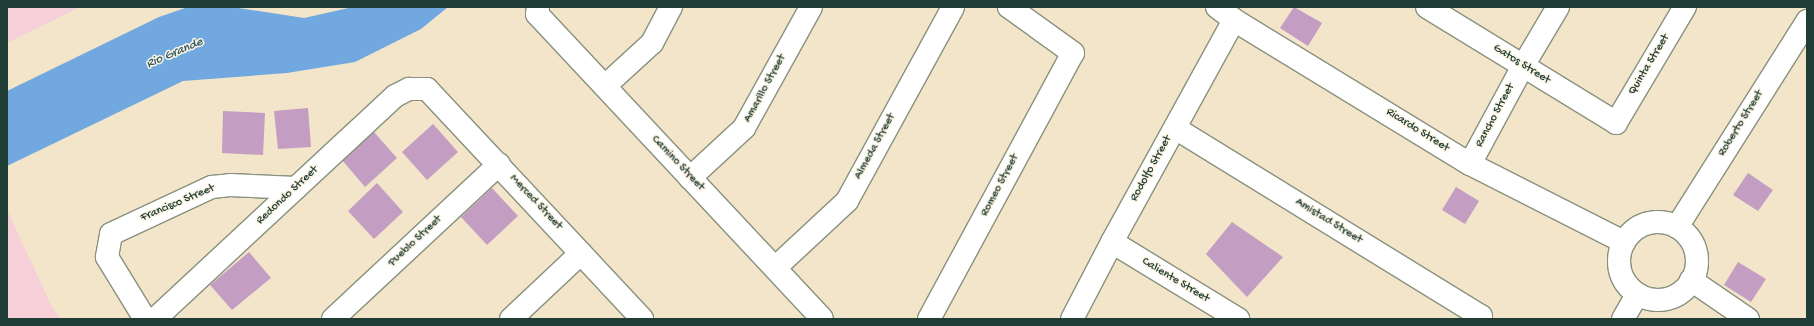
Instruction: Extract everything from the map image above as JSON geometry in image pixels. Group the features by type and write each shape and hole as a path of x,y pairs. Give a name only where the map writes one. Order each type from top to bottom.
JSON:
{"street":[{"name":"Camino Street","path":"538,7 537,14 822,319"},
{"path":"605,86 652,43 671,7"},
{"name":"Amarillo Street","path":"690,178 744,128 811,7"},
{"name":"Almeda Street","path":"775,268 847,201 953,7"},
{"name":"Romeo Street","path":"929,319 1073,53 1009,7"},
{"name":"Gatos Street","path":"1427,7 1616,123"},
{"name":"Rancho Street","path":"1470,164 1523,66 1558,7"},
{"name":"Quinta Street","path":"1616,123 1685,7"},
{"name":"Rodolfo Street","path":"1072,319 1112,242 1175,128 1226,13"},
{"name":"Ricardo Street","path":"1226,13 1470,164 1624,242"},
{"name":"Roberto Street","path":"1677,227 1807,21"},
{"name":"Redondo Street","path":"155,319 395,96 409,89 427,89"},
{"name":"Merced Street","path":"427,89 499,164 642,319"},
{"name":"Amistad Street","path":"1175,128 1480,317"},
{"name":"Pueblo Street","path":"333,319 499,164"},
{"name":"Francisco Street","path":"145,319 107,257 111,234 212,187 230,185 296,188"},
{"path":"1653,222 1666,223 1677,227 1688,237 1695,251 1696,266 1691,280 1681,292 1668,299 1652,300 1637,294 1626,284 1620,271 1619,256 1624,242 1631,232 1641,226 1653,222"},
{"name":"Caliente Street","path":"1112,242 1238,319"},
{"path":"511,319 581,253"},
{"path":"1691,280 1748,319"},
{"path":"1622,319 1637,294"}],"shaded area":[{"path":"7,7 80,7 7,43"},
{"path":"7,210 52,307 61,319 7,319"}],"water":[{"name":"Rio Grande","path":"188,7 232,7 304,18 353,7 448,7 421,29 355,62 287,73 183,81 7,166 7,91 159,17"}],"building":[{"path":"1294,7 1322,23 1308,46 1280,28"},
{"path":"308,108 311,147 278,149 274,111"},
{"path":"223,111 265,113 263,155 222,153"},
{"path":"433,124 458,152 427,180 402,152"},
{"path":"374,132 397,158 365,187 342,160"},
{"path":"1748,173 1773,190 1758,211 1733,195"},
{"path":"377,183 403,212 374,239 348,211"},
{"path":"1456,187 1479,201 1465,224 1442,210"},
{"path":"492,188 518,216 487,245 461,217"},
{"path":"1232,222 1283,257 1247,297 1206,254"},
{"path":"249,252 271,278 232,310 210,285"},
{"path":"1738,262 1766,279 1751,302 1724,285"}]}
